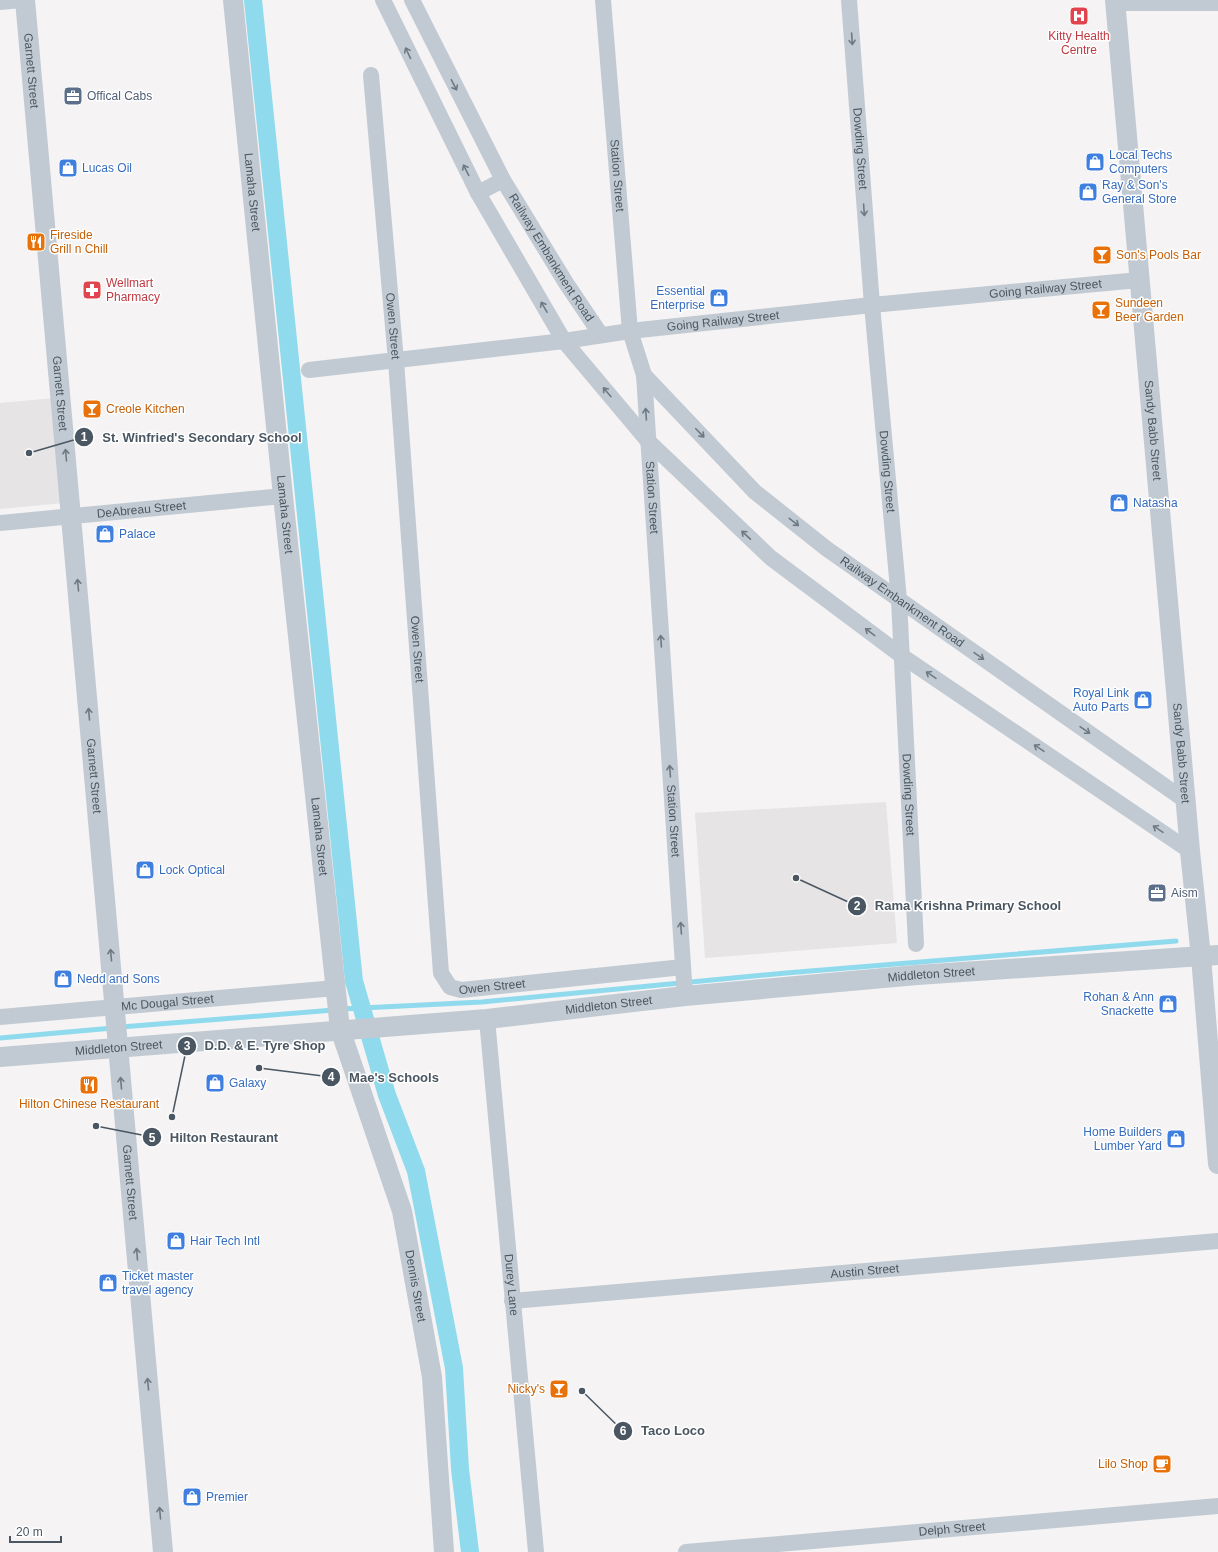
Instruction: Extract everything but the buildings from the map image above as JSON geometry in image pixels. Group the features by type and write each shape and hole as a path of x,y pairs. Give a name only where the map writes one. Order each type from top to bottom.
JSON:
{"street":[{"path":"0,2 22,0"},
{"name":"Garnett Street","path":"26,0 163,1552"},
{"name":"Lamaha Street","path":"233,0 283,496 336,991 345,1027"},
{"path":"383,0 478,193 564,340 648,441 771,558 902,656 1190,851"},
{"name":"Railway Embankment Road","path":"412,0 503,180 566,283 601,335"},
{"name":"Station Street","path":"603,0 630,331 644,375 685,996"},
{"name":"Dowding Street","path":"849,0 872,305 899,600 916,944"},
{"path":"1115,2 1218,3"},
{"name":"Sandy Babb Street","path":"1115,2 1138,280 1190,851 1210,956 1218,1164"},
{"name":"Owen Street","path":"371,75 396,361 441,973 450,987 461,990 683,967"},
{"path":"478,193 503,180"},
{"name":"Going Railway Street","path":"309,370 396,361 630,331 872,305 1138,280"},
{"name":"Railway Embankment Road","path":"644,375 755,492 827,549 1186,800"},
{"name":"DeAbreau Street","path":"0,523 283,496"},
{"name":"Middleton Street","path":"0,1057 345,1027 385,1026 487,1018 685,996 917,975 1210,956"},
{"name":"Mc Dougal Street","path":"0,1017 336,991"},
{"name":"Durey Lane","path":"487,1018 536,1552"},
{"name":"Dennis Street","path":"345,1027 402,1211 432,1377 444,1552"},
{"name":"Austin Street","path":"512,1301 1218,1240"},
{"name":"Delph Street","path":"686,1552 1218,1506"}],"shaded area":[{"path":"54,398 64,503 0,509 0,403"},
{"path":"886,802 897,943 705,958 695,813"}],"waterway":[{"path":"253,0 354,981 387,1095 416,1171 454,1368 460,1469 470,1552"},
{"path":"342,1009 482,1002 786,973 1176,941"},
{"path":"121,1027 334,1010"},
{"path":"0,1038 113,1028"}],"place":[{"name":"Kitty Health Centre","path":"1079,16"},
{"name":"Offical Cabs","path":"73,96"},
{"name":"Local Techs Computers","path":"1095,162"},
{"name":"Lucas Oil","path":"68,168"},
{"name":"Ray & Son's General Store","path":"1088,192"},
{"name":"Fireside Grill n Chill","path":"36,242"},
{"name":"Son's Pools Bar","path":"1102,255"},
{"name":"Wellmart Pharmacy","path":"92,290"},
{"name":"Essential Enterprise","path":"719,298"},
{"name":"Sundeen Beer Garden","path":"1101,310"},
{"name":"Creole Kitchen","path":"92,409"},
{"name":"St. Winfried's Secondary School","path":"29,453"},
{"name":"Natasha","path":"1119,503"},
{"name":"Palace","path":"105,534"},
{"name":"Royal Link Auto Parts","path":"1143,700"},
{"name":"Lock Optical","path":"145,870"},
{"name":"Rama Krishna Primary School","path":"796,878"},
{"name":"Aism","path":"1157,893"},
{"name":"Nedd and Sons","path":"63,979"},
{"name":"Rohan & Ann Snackette","path":"1168,1004"},
{"name":"Mae's Schools","path":"259,1068"},
{"name":"Galaxy","path":"215,1083"},
{"name":"Hilton Chinese Restaurant","path":"89,1085"},
{"name":"D.D. & E. Tyre Shop","path":"172,1117"},
{"name":"Hilton Restaurant","path":"96,1126"},
{"name":"Home Builders Lumber Yard","path":"1176,1139"},
{"name":"Hair Tech Intl","path":"176,1241"},
{"name":"Ticket master travel agency","path":"108,1283"},
{"name":"Nicky's","path":"559,1389"},
{"name":"Taco Loco","path":"582,1391"},
{"name":"Lilo Shop","path":"1162,1464"},
{"name":"Premier","path":"192,1497"}]}
